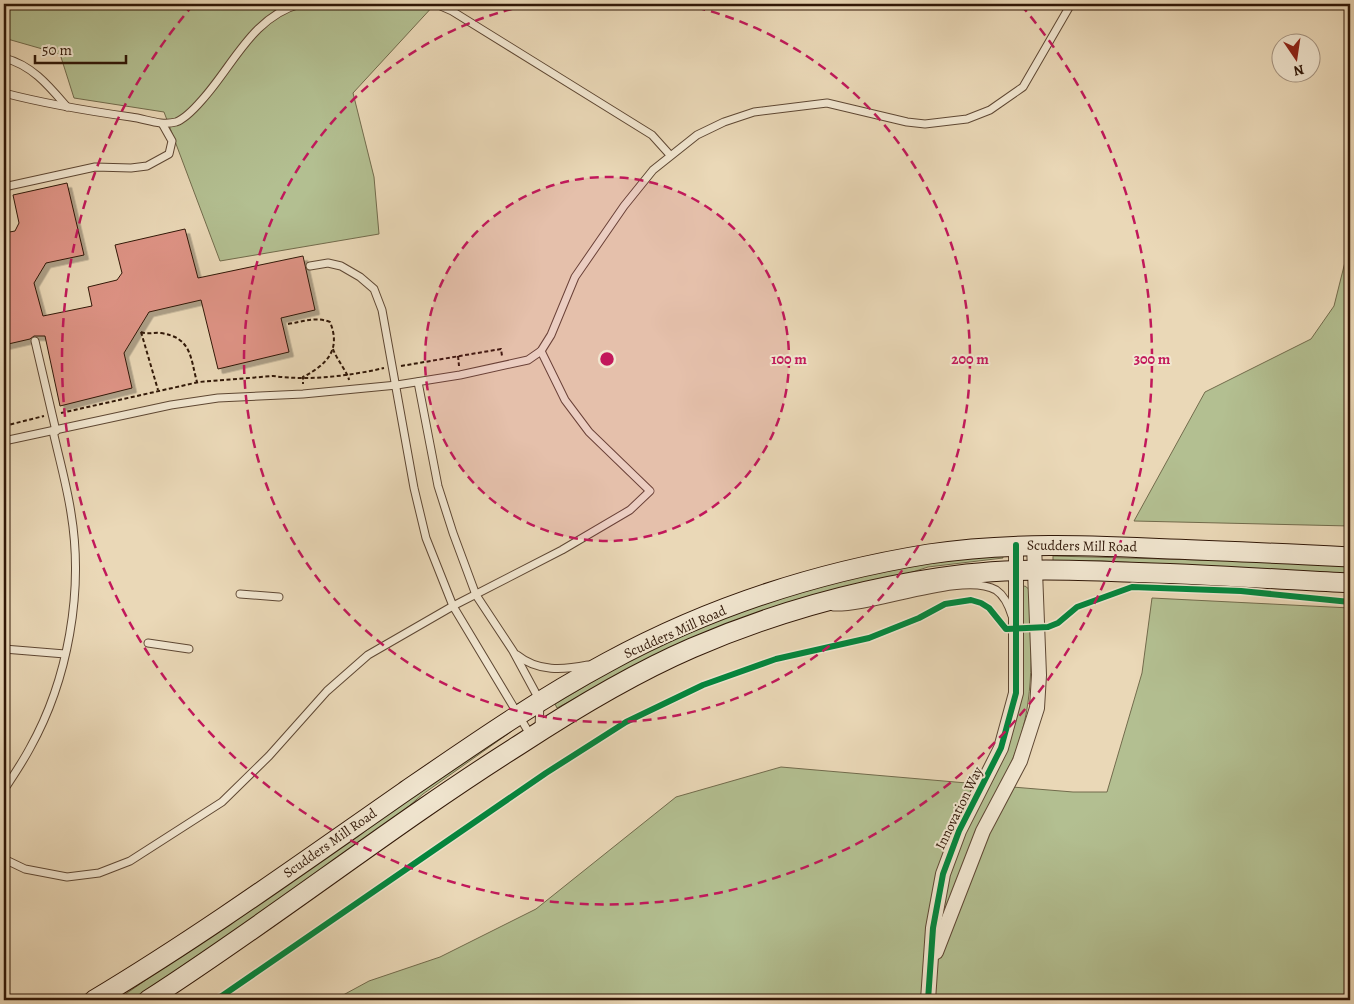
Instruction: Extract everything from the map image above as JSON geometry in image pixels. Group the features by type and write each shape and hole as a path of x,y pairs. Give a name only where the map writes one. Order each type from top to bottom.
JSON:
{"main road":[{"name":"Scudders Mill Road","path":"94,1000 157,962 540,701 608,662 712,614 801,582 930,554 1016,545 1122,546 1350,557"},
{"name":"Scudders Mill Road","path":"148,1000 430,804 535,734 604,693 689,649 775,617 815,605 920,581 1017,570 1184,574 1350,583"}],"street":[{"name":"Innovation Way","path":"928,1000 933,928 941,883 953,844 991,772 1010,722 1016,693 1016,545"},
{"name":"Innovation Way","path":"930,970 983,831 1020,761 1037,708 1039,675 1034,545"},
{"path":"953,844 974,853"}],"lane":[{"path":"4,93 33,101 143,119 163,125 178,121 195,108 224,74 243,44 262,24 289,7 300,4"},
{"path":"436,4 452,11 652,135 670,155"},
{"path":"4,441 171,405 218,398 303,394 397,385 528,360 541,351 551,335 575,277 624,206 654,170 670,155 697,135 724,122 754,112 790,106 827,103 907,122 925,124 967,119 990,110 1023,86 1071,4"},
{"path":"4,58 17,62 34,72 67,107"},
{"path":"4,187 95,167 131,168 147,166 169,154 172,141 163,125"},
{"path":"310,266 328,262 341,266 360,277 374,289 382,310 414,488 426,538 453,606 519,715 535,734"},
{"path":"4,790 30,749 58,684 66,654 74,583 72,514 35,341"},
{"path":"4,859 25,869 67,877 99,873 130,861 222,802 269,756 327,691 368,655 453,606 562,550 630,510 650,491 589,432 565,400 541,351"},
{"path":"418,382 438,486 476,595 513,651 540,701 535,734"},
{"path":"815,605 851,606 938,590 979,585 995,590 1006,600 1015,628"},
{"path":"240,594 279,597"},
{"path":"148,643 189,648"},
{"path":"4,649 66,654"},
{"path":"513,651 534,665 556,669 608,662"}],"path":[{"path":"288,324 312,319 330,322 335,339 333,349 322,366 303,377"},
{"path":"158,390 141,332 173,335 184,342 191,355 197,382"},
{"path":"333,349 338,363 348,376"},
{"path":"4,426 197,382 273,376 348,376 501,349"}],"green space":[{"path":"4,4 435,4 353,93 374,177 379,234 220,261 164,112 74,98 60,54 4,38"},
{"path":"1350,242 1350,526 1134,521 1205,392 1311,339 1334,306"},
{"path":"1002,553 1003,558 928,567 888,580 640,664 557,708 555,704 660,642 787,593 889,569"},
{"path":"1053,556 1201,560 1254,558 1350,563 1350,574 1102,561 1053,561"},
{"path":"1025,586 1030,590 1031,624 1022,625 1022,587"},
{"path":"1152,598 1350,608 1350,1000 334,1000 369,981 440,957 536,909 676,797 781,767 990,785 1008,746 1018,710 1022,672 1022,630 1031,630 1031,672 1027,710 1017,747 1000,786 1073,792 1107,792 1142,673"},
{"path":"510,727 512,731 423,794 381,830 182,969 132,1000 117,1000"}],"building":[{"path":"67,183 84,255 46,263 34,283 43,316 92,306 88,287 117,280 122,273 115,245 185,229 198,278 303,256 315,310 281,318 289,352 218,369 201,300 149,312 124,353 132,388 60,406 45,336 34,336 30,339 4,345 4,233 15,231 19,223 13,195"}],"cycle path":[{"path":"928,1000 933,928 943,874 959,831 1001,748 1016,693 1016,545"},
{"path":"216,1000 546,773 626,722 703,685 776,659 869,638 919,618 945,604 971,600 989,608 1006,629 1048,627 1058,623 1077,607 1132,587 1241,591 1350,602"}]}
